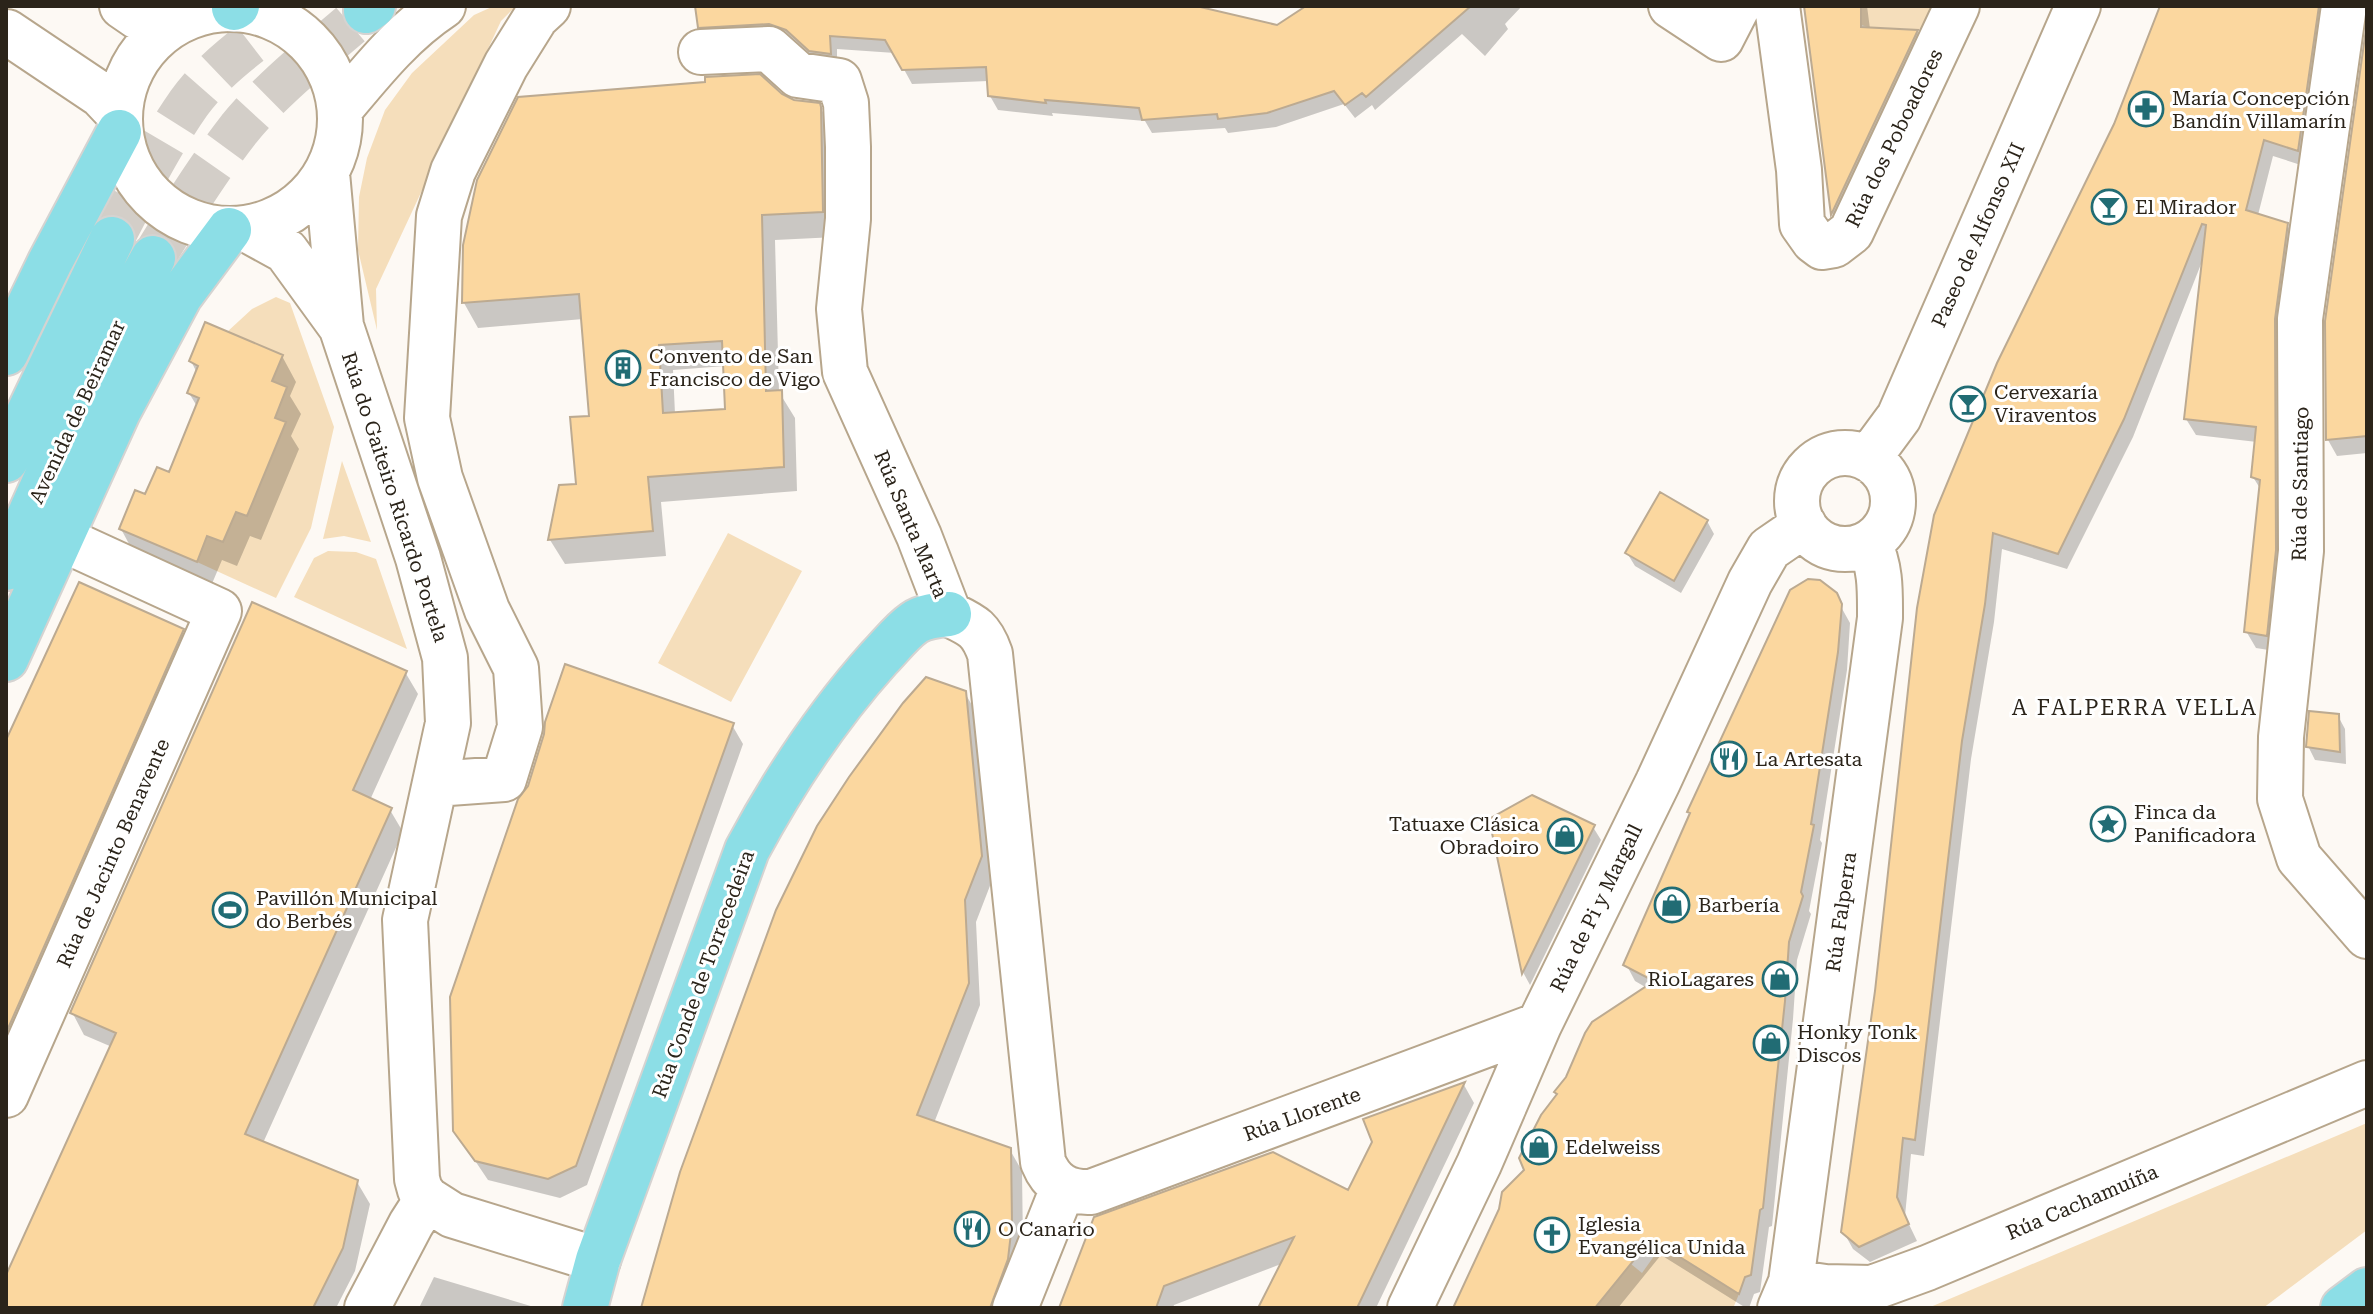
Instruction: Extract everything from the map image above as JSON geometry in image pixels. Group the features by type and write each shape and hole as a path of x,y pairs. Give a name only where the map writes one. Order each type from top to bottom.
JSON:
{"main road":[{"path":"6,353 119,123"},
{"path":"6,659 118,412 180,296 238,229"},
{"path":"6,460 112,239"},
{"name":"Avenida de Beiramar","path":"6,568 111,333 153,258"},
{"name":"Rúa Conde de Torrecedeira","path":"585,1308 598,1260 747,850 802,758 866,672 914,623 933,615 949,614"},
{"path":"2343,1308 2367,1290"}],"street":[{"path":"31,6 6,32 101,95 119,123 128,162 145,190 169,211 197,225 238,229 271,222 293,211 312,194 327,173 341,130 341,108 333,77 317,49 293,28 265,14 235,7 203,11 174,23 146,46 127,78 119,123"},
{"path":"122,6 138,17 174,23"},
{"path":"341,108 384,56 425,17 443,6"},
{"path":"435,784 504,779 520,727 516,668 487,610 450,508 427,418 439,216 453,171 506,65 536,17 548,6"},
{"path":"1671,6 1721,39 1738,6"},
{"name":"Rúa dos Poboadores","path":"1777,6 1799,170 1802,224 1822,247 1834,245 1851,232 1957,6"},
{"name":"Paseo de Alfonso XII","path":"1868,459 1899,417 2078,6"},
{"name":"Rúa de Santiago","path":"2344,6 2300,319 2301,551 2281,737 2280,799 2299,858 2367,936"},
{"name":"Rúa Santa Marta","path":"701,52 769,49 798,75 839,81 846,103 848,147 848,219 839,309 845,372 919,536 949,614 984,635 990,654 1043,1162 1049,1176 1063,1188"},
{"name":"Rúa do Gaiteiro Ricardo Portela","path":"327,173 341,326 418,558 445,658 448,723 405,920 414,1160 420,1190 427,1199"},
{"name":"Rúa do Gaiteiro Ricardo Portela","path":"238,229 286,251 341,326"},
{"path":"1838,453 1868,459 1889,479 1893,494 1889,522 1869,543 1854,548 1826,545 1813,536 1798,511 1802,480 1810,468 1823,458 1838,453"},
{"name":"Rúa de Pi y Margall","path":"1410,1308 1479,1164 1539,1025 1658,782 1750,582 1769,549 1804,525"},
{"name":"Rúa de Jacinto Benavente","path":"6,1095 219,611 60,538"},
{"name":"Rúa Falperra","path":"1785,1295 1880,618 1881,579 1869,543"},
{"name":"Rúa Llorente","path":"1063,1188 1077,1193 1091,1192 1539,1025"},
{"name":"Rúa Cachamuíña","path":"1785,1295 1825,1287 1872,1288 1894,1281 2367,1083"},
{"path":"1015,1308 1063,1188"},
{"path":"367,1308 427,1199 452,1215 598,1260"}],"shaded area":[{"path":"494,6 516,6 501,21 376,289 377,330 358,250 359,197 367,158 385,110 412,73 474,15"},
{"path":"1861,6 1939,6 1929,30 1861,25"},
{"path":"276,297 290,303 334,427 311,528 276,598 197,562 207,536 236,512 247,516 286,423 275,418 287,387 272,381 283,355 227,332 252,309"},
{"path":"342,461 371,542 344,536 323,539"},
{"path":"728,533 802,571 731,702 658,663"},
{"path":"328,551 356,552 376,559 407,649 294,597 314,558"},
{"path":"2367,1123 2367,1230 2263,1308 1928,1308"},
{"path":"1662,1245 1739,1294 1734,1306 1737,1308 1595,1308 1631,1264 1642,1273"}],"building":[{"path":"695,6 1196,6 1277,25 1306,6 1471,6 1366,97 1362,93 1345,105 1334,91 1267,113 1218,119 1217,114 1142,120 1139,108 988,96 986,67 902,70 885,40 830,36 831,54 809,51 786,30 769,24 698,28"},
{"path":"1804,6 1861,6 1861,27 1918,30 1831,215"},
{"path":"2160,6 2319,6 2298,151 2264,140 2246,210 2288,223 2275,319 2276,550 2267,636 2244,632 2260,480 2251,477 2256,427 2184,419 2206,225 2202,224 2124,419 2058,554 1993,533 1985,604 1962,741 1915,1140 1903,1138 1897,1197 1909,1224 1859,1247 1841,1232 1875,991 1917,608 1934,515 1997,363 2114,124"},
{"path":"2367,22 2367,436 2326,440 2325,321"},
{"path":"760,74 782,94 794,100 820,103 821,107 823,212 762,215 766,391 782,390 784,467 648,477 653,531 548,540 559,485 576,484 570,417 589,416 579,294 462,303 463,245 477,180 518,97 705,82 705,77","holes":["722,341 725,409 663,413 659,345"]},
{"path":"205,322 283,355 272,381 287,387 275,418 286,422 247,516 236,512 223,542 207,536 197,562 119,529 135,490 145,494 157,467 169,472 199,398 187,393 198,366 189,361"},
{"path":"1660,492 1708,520 1674,581 1625,553"},
{"path":"1808,579 1820,580 1837,593 1842,604 1838,652 1811,824 1814,825 1801,892 1803,896 1789,942 1763,1208 1760,1210 1751,1275 1745,1277 1739,1294 1651,1239 1595,1308 1453,1308 1499,1209 1502,1192 1524,1170 1519,1158 1541,1115 1557,1094 1554,1092 1566,1077 1585,1033 1592,1022 1654,981 1623,965 1690,813 1687,812 1790,590"},
{"path":"79,582 184,629 6,1033 6,740"},
{"path":"252,602 407,671 353,790 392,808 245,1134 358,1180 343,1248 313,1308 6,1308 6,1275 116,1033 70,1013"},
{"path":"565,664 734,723 576,1166 548,1179 475,1161 453,1131 450,997 518,799 528,786"},
{"path":"926,677 966,691 982,856 965,900 969,983 917,1115 1011,1148 1012,1224 1008,1259 990,1308 641,1308 680,1172 776,910 817,826 903,703"},
{"path":"2309,711 2339,714 2340,752 2306,747"},
{"path":"1532,795 1595,825 1522,974 1489,819"},
{"path":"1465,1082 1357,1308 1258,1308 1294,1237 1164,1286 1156,1308 1059,1308 1094,1217 1273,1152 1348,1190 1372,1142 1363,1119"}],"tunnel":[{"path":"112,239 148,170 189,103 213,75 241,50 301,6"},
{"path":"153,258 239,129 284,82 366,11"}],"place":[{"name":"María Concepción Bandín Villamarín","path":"2146,109"},
{"name":"El Mirador","path":"2109,207"},
{"name":"Convento de San Francisco de Vigo","path":"623,368"},
{"name":"Cervexaría Viraventos","path":"1968,404"},
{"name":"La Artesata","path":"1729,759"},
{"name":"Finca da Panificadora","path":"2108,824"},
{"name":"Tatuaxe Clásica Obradoiro","path":"1565,836"},
{"name":"Barbería","path":"1672,905"},
{"name":"Pavillón Municipal do Berbés","path":"230,910"},
{"name":"RioLagares","path":"1780,979"},
{"name":"Honky Tonk Discos","path":"1771,1043"},
{"name":"Edelweiss","path":"1539,1147"},
{"name":"O Canario","path":"972,1229"},
{"name":"Iglesia Evangélica Unida","path":"1552,1235"}],"district":[{"name":"A FALPERRA VELLA","path":"2135,707"}]}
